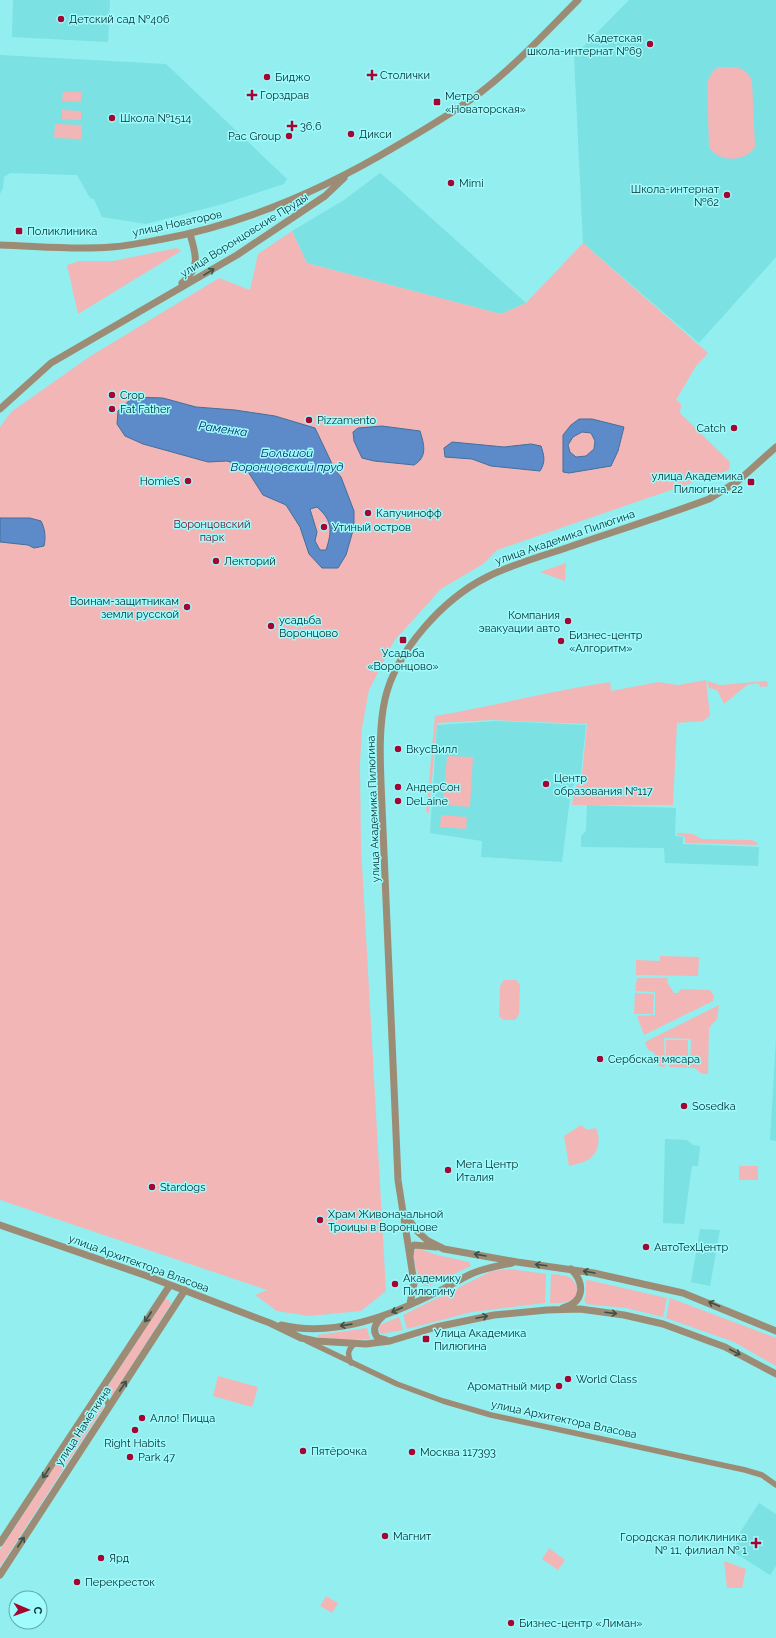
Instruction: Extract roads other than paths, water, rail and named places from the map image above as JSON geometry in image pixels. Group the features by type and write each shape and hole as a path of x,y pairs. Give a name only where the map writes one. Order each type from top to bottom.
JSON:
{"street":[{"name":"улица Новаторов","path":"0,245 85,248 112,247 190,234 234,222 296,199 349,174 444,118 482,91 578,0"},
{"name":"улица Новаторов","path":"325,196 349,174"},
{"name":"улица Воронцовские Пруды","path":"0,409 51,362 238,255 325,196"},
{"name":"улица Воронцовские Пруды","path":"175,290 190,277 194,269 195,255 190,234"},
{"name":"улица Академика Пилюгина","path":"410,1304 414,1283 409,1260 398,1180 380,754 385,699 390,683 411,646 424,629 438,613 469,588 507,568 709,499 738,481 776,447"},
{"name":"улица Академика Пилюгина","path":"402,1209 418,1232 428,1241 444,1249 517,1262 570,1269 689,1294 776,1331"},
{"name":"улица Архитектора Власова","path":"0,1225 185,1290 270,1323"},
{"path":"409,1260 411,1248 414,1246 444,1249"},
{"name":"улица Академика Пилюгина","path":"270,1323 303,1329 349,1325 384,1315 471,1274 488,1268 517,1262"},
{"path":"557,1309 574,1303 580,1294 579,1279 570,1269"},
{"name":"улица Намёткина","path":"0,1543 170,1285"},
{"name":"улица Намёткина","path":"0,1575 185,1290"},
{"path":"270,1323 301,1338 330,1343 354,1344 390,1341 436,1328 494,1315 557,1309 580,1309 624,1315 663,1324 725,1347 776,1374"},
{"path":"384,1315 375,1325 375,1334 382,1340 390,1341"},
{"name":"улица Архитектора Власова","path":"301,1338 397,1384 443,1401 491,1415 745,1470 762,1475 776,1485"},
{"path":"351,1362 348,1356 349,1349 354,1344"},
{"path":"94,1400 98,1397 104,1398 108,1405 107,1410"}],"water":[{"name":"Большой Воронцовский пруд","path":"133,397 163,398 196,407 235,410 275,416 315,428 335,470 341,477 354,511 354,527 346,555 338,568 322,568 309,554 300,527 286,505 263,495 245,467 227,461 208,462 143,444 125,436 117,424 118,411","holes":["317,507 322,512 330,527 326,550 320,550 315,541 317,532 310,509"]},
{"path":"579,419 592,419 624,427 618,451 611,466 569,473 563,472 563,435 571,425","holes":["582,432 591,433 595,441 594,449 586,456 576,457 570,452 568,445 573,437"]},
{"path":"382,426 420,431 424,450 418,462 414,465 374,461 362,458 354,441 353,432 358,428"},
{"path":"452,442 504,447 531,444 541,446 544,455 544,462 540,471 491,466 472,459 445,457 444,448"},
{"path":"0,518 30,518 41,521 45,533 44,546 34,548 28,545 0,542"}],"place":[{"name":"Детский сад №406","path":"61,19"},
{"name":"Кадетская школа-интернат №69","path":"650,44"},
{"name":"Столички","path":"372,75"},
{"name":"Биджо","path":"267,77"},
{"name":"Горздрав","path":"252,95"},
{"name":"Метро «Новаторская»","path":"437,102"},
{"name":"Школа №1514","path":"112,118"},
{"name":"36,6","path":"292,126"},
{"name":"Дикси","path":"351,134"},
{"name":"Pac Group","path":"289,136"},
{"name":"Mimi","path":"451,183"},
{"name":"Школа-интернат №62","path":"727,195"},
{"name":"Поликлиника","path":"19,231"},
{"name":"Crop","path":"112,395"},
{"name":"Fat Father","path":"112,409"},
{"name":"Pizzamento","path":"309,420"},
{"name":"Catch","path":"734,428"},
{"name":"HomieS","path":"188,481"},
{"name":"улица Академика Пилюгина, 22","path":"751,482"},
{"name":"Капучинофф","path":"368,513"},
{"name":"Утиный остров","path":"324,527"},
{"name":"Лекторий","path":"216,561"},
{"name":"Воинам-защитникам земли русской","path":"187,607"},
{"name":"Компания эвакуации авто","path":"568,621"},
{"name":"усадьба Воронцово","path":"271,626"},
{"name":"Усадьба «Воронцово»","path":"403,640"},
{"name":"Бизнес-центр «Алгоритм»","path":"561,641"},
{"name":"ВкусВилл","path":"398,749"},
{"name":"Центр образования №117","path":"546,784"},
{"name":"АндерСон","path":"398,787"},
{"name":"DeLaine","path":"398,801"},
{"name":"Сербская мясара","path":"600,1059"},
{"name":"Sosedka","path":"684,1106"},
{"name":"Мега Центр Италия","path":"448,1170"},
{"name":"Stardogs","path":"152,1187"},
{"name":"Храм Живоначальной Троицы в Воронцове","path":"320,1220"},
{"name":"АвтоТехЦентр","path":"646,1247"},
{"name":"Академику Пилюгину","path":"395,1284"},
{"name":"Улица Академика Пилюгина","path":"426,1339"},
{"name":"World Class","path":"568,1379"},
{"name":"Ароматный мир","path":"559,1386"},
{"name":"Алло! Пицца","path":"142,1418"},
{"name":"Right Habits","path":"135,1430"},
{"name":"Пятёрочка","path":"303,1451"},
{"name":"Москва 117393","path":"412,1452"},
{"name":"Park 47","path":"130,1457"},
{"name":"Магнит","path":"385,1536"},
{"name":"Городская поликлиника № 11, филиал № 1","path":"756,1543"},
{"name":"Ярд","path":"101,1558"},
{"name":"Перекресток","path":"77,1582"},
{"name":"Бизнес-центр «Лиман»","path":"511,1623"}],"water label":[{"name":"Раменка","path":"223,429"}],"park label":[{"name":"Воронцовский парк","path":"212,530"}]}
